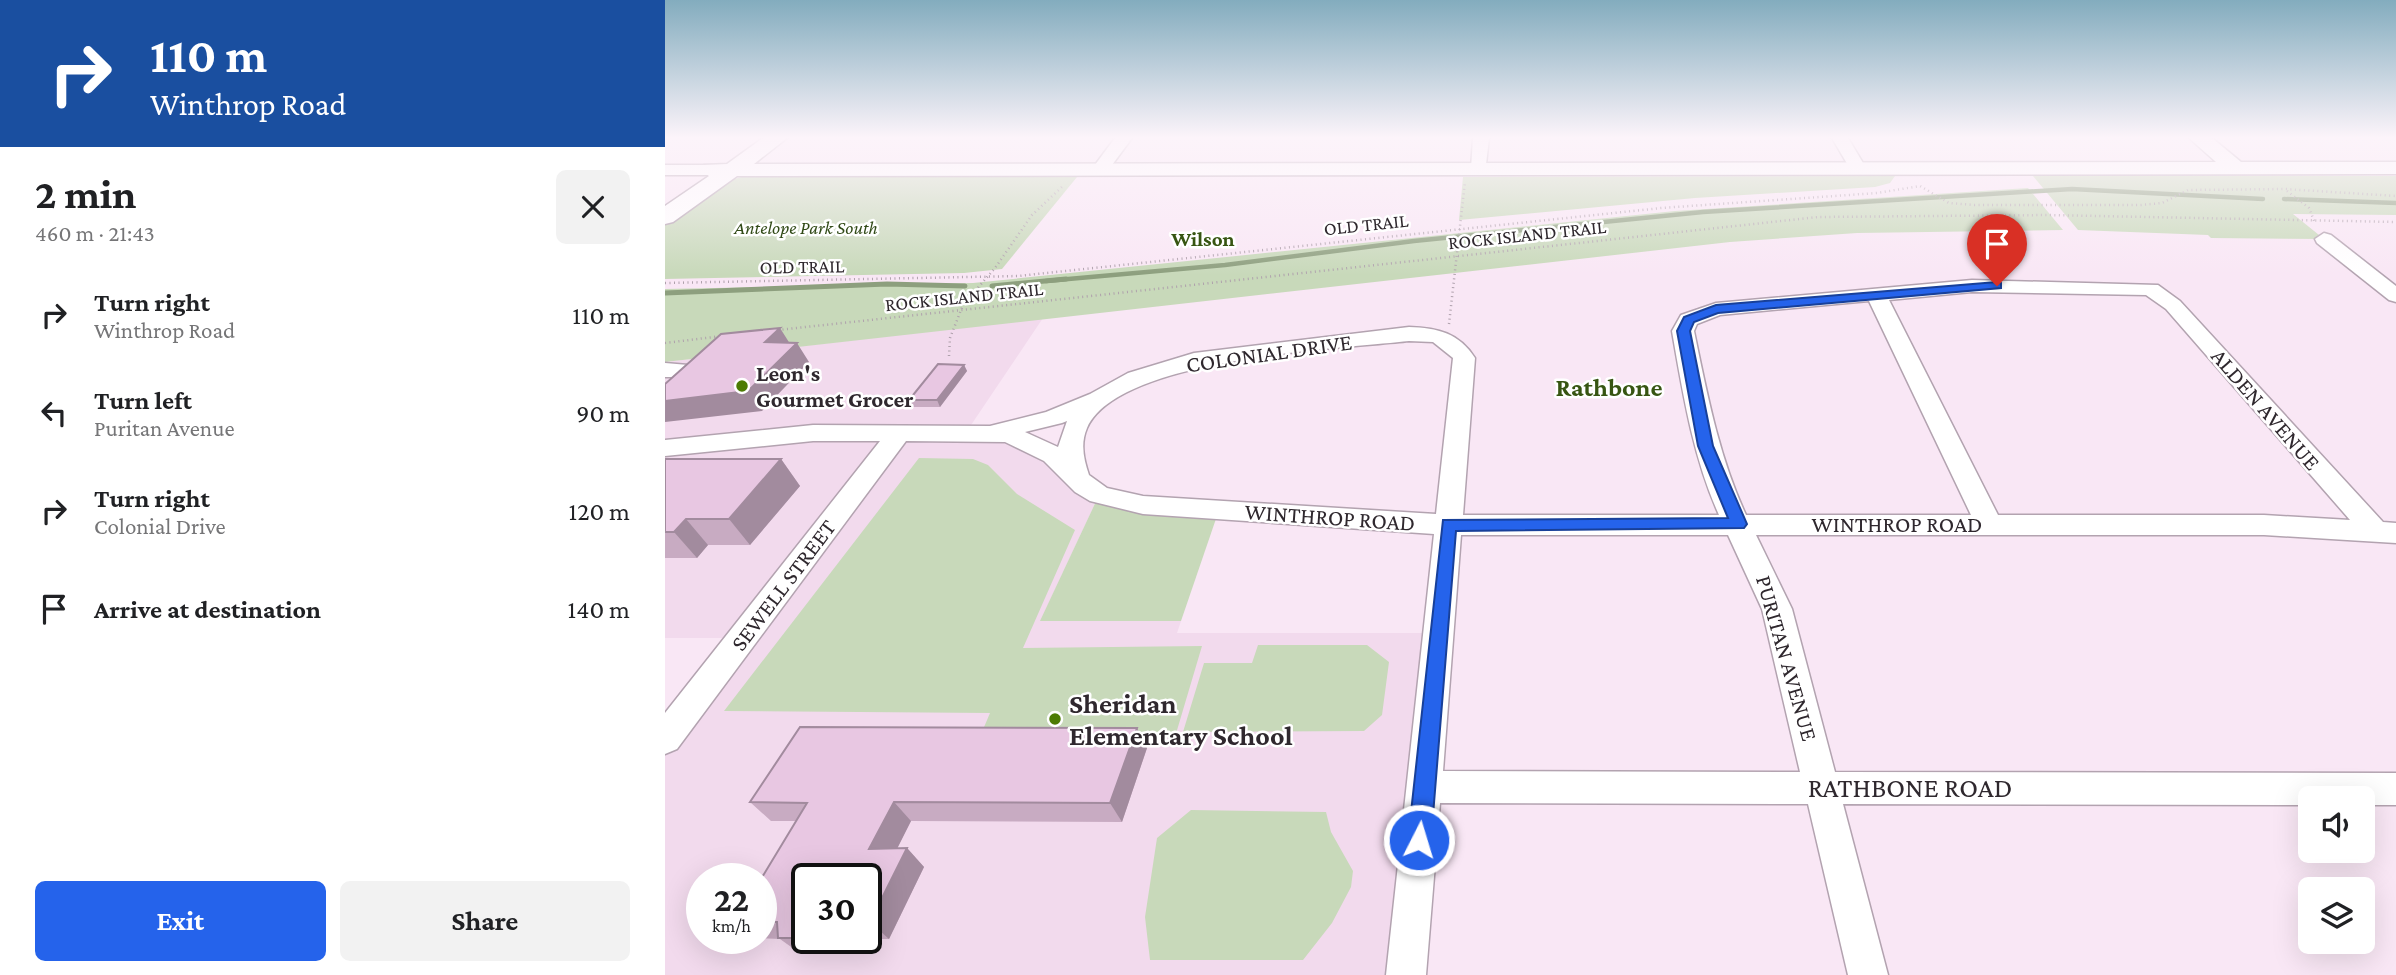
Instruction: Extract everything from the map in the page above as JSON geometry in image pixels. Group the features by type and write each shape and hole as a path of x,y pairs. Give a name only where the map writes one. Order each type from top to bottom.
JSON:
{"main road":[{"path":"665,202 698,184"},
{"path":"665,217 706,184"}],"street":[{"path":"2325,239 2396,296"},
{"name":"ALDEN AVENUE","path":"1876,295 1972,286 2151,289 2173,305 2386,533"},
{"path":"1876,295 1989,524"},
{"name":"PURITAN AVENUE","path":"1868,975 1777,609 1764,572 1738,524 1706,446 1683,331 1689,320 1699,313 1716,309 1876,295"},
{"name":"COLONIAL DRIVE","path":"990,432 1053,418 1101,398 1132,379 1194,360 1409,334 1445,339"},
{"path":"1406,975 1464,358 1460,349 1445,339"},
{"path":"665,370 692,371 693,374 665,399"},
{"name":"COLONIAL DRIVE","path":"1076,476 1069,450 1073,432 1101,398"},
{"name":"SEWELL STREET","path":"665,738 901,432"},
{"name":"WINTHROP ROAD","path":"665,448 775,435 990,432 1023,438 1053,455 1084,486 1099,495 1143,505 1449,525 2264,525 2386,533"},
{"name":"RATHBONE ROAD","path":"1425,787 2396,789"}],"path":[{"path":"949,356 950,338 961,310 1032,215 1065,184"},
{"path":"1445,339 1459,236 1470,184"},
{"name":"OLD TRAIL","path":"665,283 986,277 1725,202 1877,193 1920,186 1940,200 1975,205 2127,206 2162,203 2177,193 2285,189 2396,196"},
{"path":"2285,189 2301,200 2314,214 2315,221"},
{"name":"ROCK ISLAND TRAIL","path":"769,331 1818,217 2048,215 2396,222"},
{"path":"665,343 730,336"}],"shaded area":[{"name":"Sheridan Elementary School","path":"1043,318 967,431 1009,434 1099,495 1041,620 1181,621 1177,633 1439,633 1406,975 665,975 665,739 741,638 665,638 665,362"}],"green space":[{"name":"Antelope Park South","path":"722,184 1072,184 1002,269 964,273 665,279 665,224"},
{"path":"1462,184 1888,184 1875,187 1695,198 1459,220"},
{"path":"2039,184 2396,184 2396,215 2293,214 2324,239 2211,238 2208,235 2078,230"},
{"name":"Antelope Park South","path":"2028,188 2063,230 1857,233 1730,242 665,362 665,289 973,283 1675,211"},
{"path":"919,458 973,459 988,465 1017,494 1075,530 1023,648 1202,646 1175,737 979,739 990,713 724,711"},
{"path":"1099,495 1219,510 1181,621 1040,621"},
{"path":"1258,645 1367,645 1389,662 1382,715 1364,731 1183,732 1204,663 1252,663"},
{"path":"1191,810 1326,812 1331,832 1353,871 1351,887 1332,923 1303,960 1150,960 1145,917 1157,838"}],"building":[{"path":"780,328 765,342 797,343 748,391 665,401 665,384 721,334"},
{"path":"938,364 964,365 937,400 909,400"},
{"path":"665,459 781,459 729,519 686,519 674,532 665,532"},
{"name":"Sheridan Elementary School","path":"800,727 1137,728 1110,803 894,802 869,849 907,848 882,898 882,863 791,863 791,938 778,938 777,863 771,863 807,803 750,802"}],"waterway":[{"path":"1046,281 1225,265 1414,241 1703,212 2072,189 2263,199"},
{"path":"2284,199 2396,203"},
{"path":"992,286 1066,279"},
{"path":"665,293 887,284 965,286"}],"place":[{"name":"Leon's Gourmet Grocer","path":"742,386"},
{"name":"Sheridan Elementary School","path":"1055,719"}],"district":[{"name":"Wilson","path":"1203,239"},
{"name":"Rathbone","path":"1609,387"}],"route":[{"path":"1419,840 1449,525 1738,524 1706,446 1683,331 1689,320 1699,313 1716,309 1997,286"}]}
